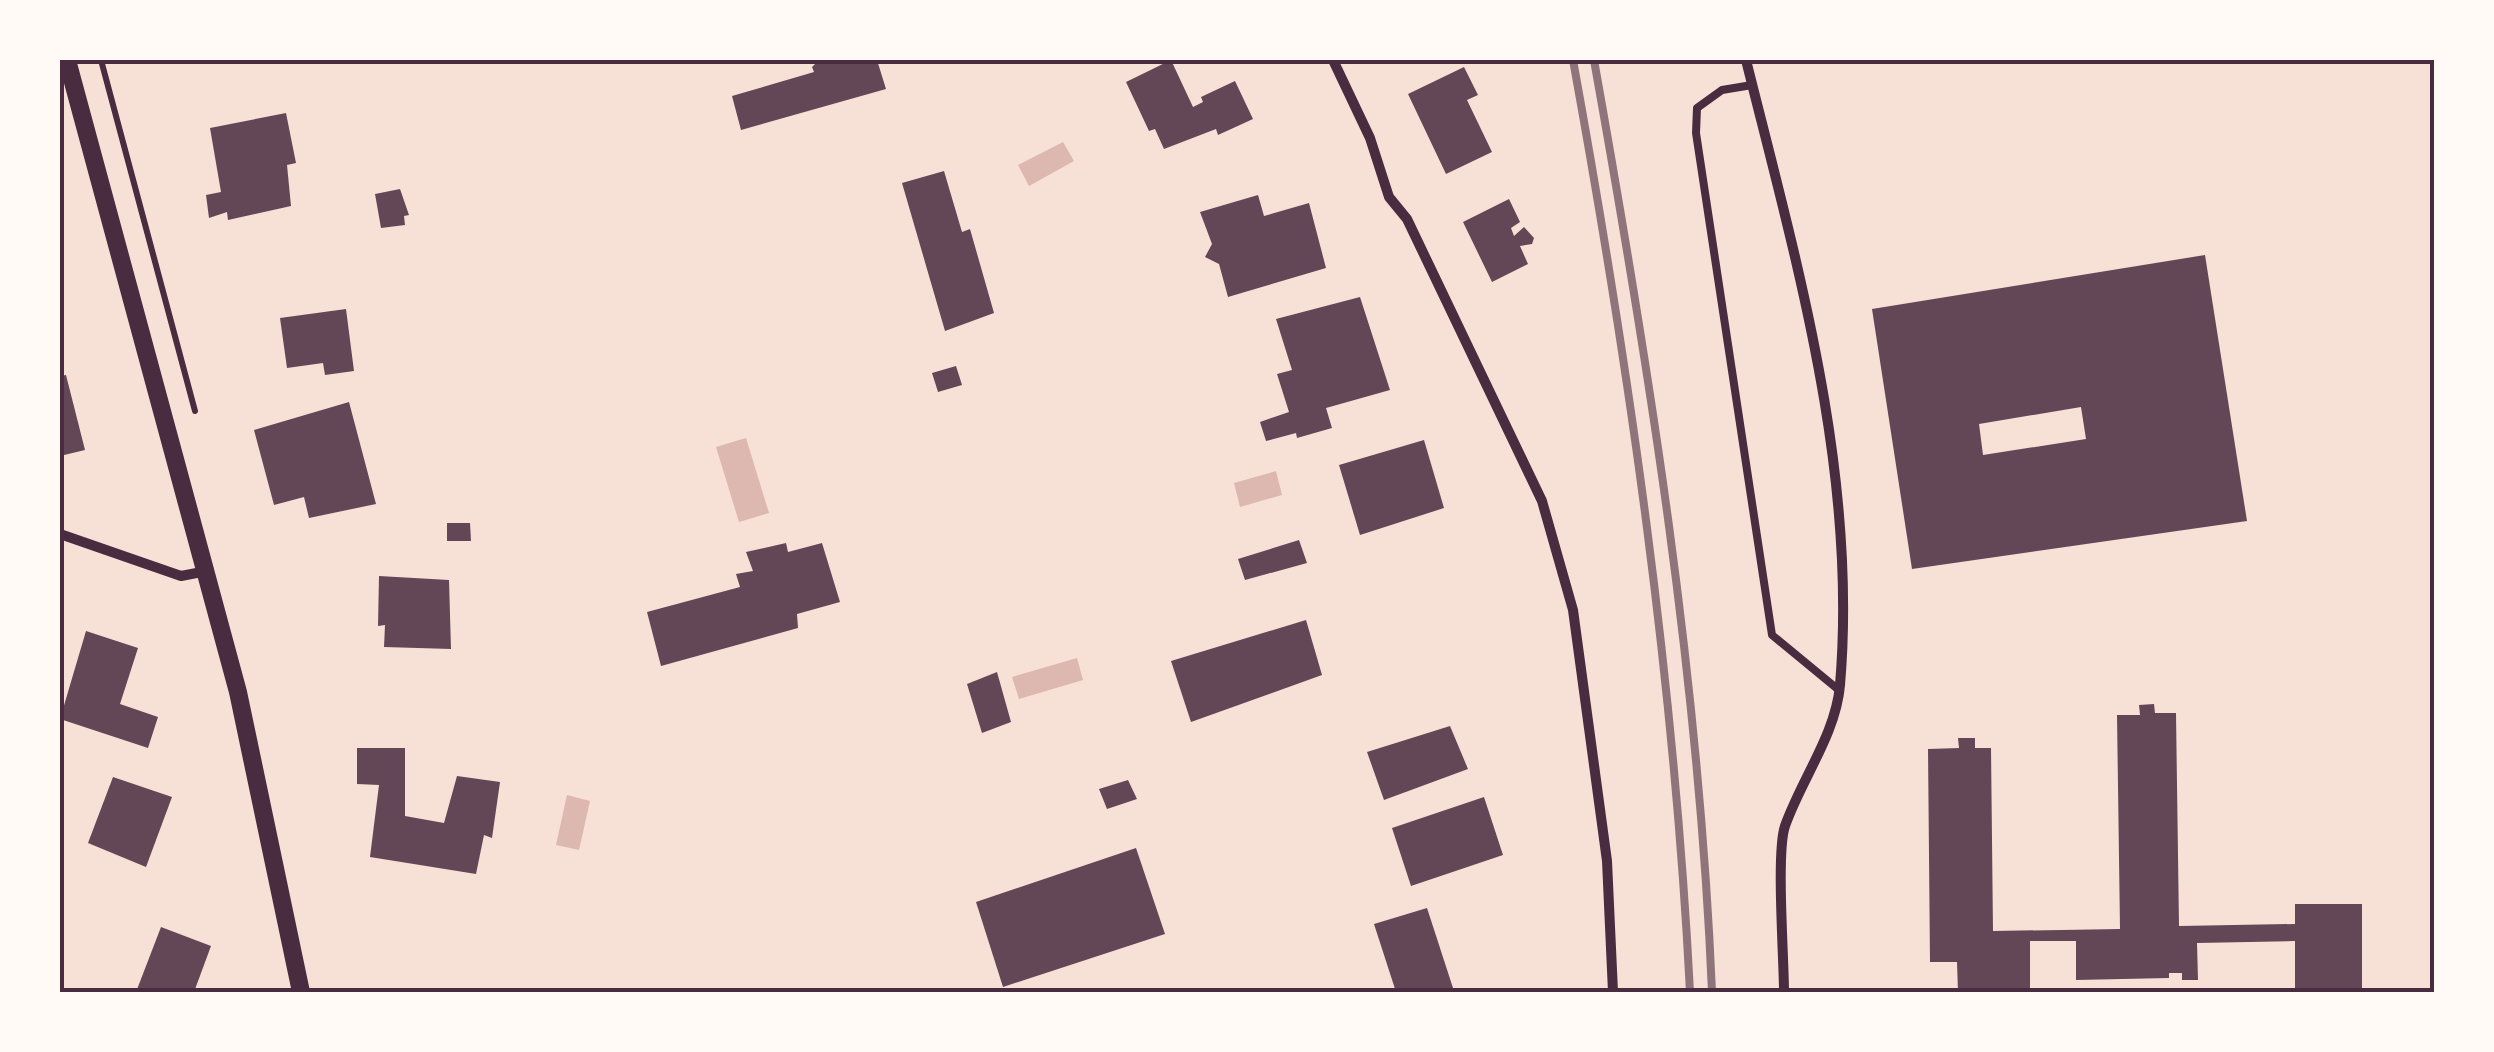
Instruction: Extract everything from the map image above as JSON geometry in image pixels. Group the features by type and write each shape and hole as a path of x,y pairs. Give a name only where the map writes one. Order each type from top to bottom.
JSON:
{"street":[{"path":"67,60 238,692 302,992"},
{"path":"1333,60 1370,138 1389,197 1407,219 1542,501 1573,610 1588,702 1607,861 1613,992"},
{"path":"1746,60 1802,293 1832,443 1846,576 1840,691 1784,830 1784,992"},
{"path":"60,534 181,576 207,571"}],"lane":[{"path":"1752,84 1722,90 1697,108 1696,133 1772,635 1840,691"}],"shaded area":[{"path":"1063,142 1074,161 1029,186 1018,165"},
{"path":"746,438 769,513 739,522 716,447"},
{"path":"1276,471 1282,495 1240,507 1234,483"},
{"path":"1077,658 1083,680 1019,699 1012,677"},
{"path":"567,795 590,801 579,850 556,845"}],"building":[{"path":"819,60 877,60 886,89 741,130 732,96 814,72 812,67"},
{"path":"1171,60 1193,107 1203,102 1201,97 1235,81 1253,119 1218,135 1216,129 1164,149 1155,129 1149,131 1126,82"},
{"path":"1464,67 1478,95 1467,100 1492,152 1446,174 1408,94"},
{"path":"286,113 296,163 287,165 291,206 228,220 227,212 209,218 206,195 221,192 210,128"},
{"path":"944,171 962,232 970,229 994,313 945,331 902,183"},
{"path":"400,189 409,215 404,216 405,225 381,228 375,194"},
{"path":"1258,195 1264,216 1309,203 1326,268 1228,297 1219,264 1205,257 1212,244 1200,212"},
{"path":"1509,199 1520,222 1511,228 1514,236 1524,227 1534,238 1532,244 1520,246 1528,264 1492,282 1463,222"},
{"path":"2205,255 2247,521 1912,569 1872,309","holes":["2081,407 2086,439 1983,455 1979,424"]},
{"path":"1360,297 1390,390 1326,408 1332,428 1297,438 1296,433 1266,441 1260,422 1289,412 1277,374 1292,370 1276,319"},
{"path":"346,309 354,371 325,375 323,363 287,368 280,318"},
{"path":"956,366 962,385 938,392 932,373"},
{"path":"66,375 85,450 60,456 60,376"},
{"path":"349,402 376,504 309,518 304,497 274,505 254,430"},
{"path":"1424,440 1444,508 1360,535 1339,465"},
{"path":"447,523 470,523 471,541 447,541"},
{"path":"1299,540 1307,563 1245,580 1238,559"},
{"path":"786,543 788,552 822,543 840,602 797,614 798,628 661,666 647,612 740,587 736,574 753,571 746,552"},
{"path":"379,576 449,580 451,649 384,647 385,625 378,626"},
{"path":"1306,620 1322,675 1191,722 1171,661"},
{"path":"86,631 138,648 120,704 158,717 148,748 60,719"},
{"path":"997,672 1011,722 982,733 967,684"},
{"path":"2154,704 2155,713 2176,713 2179,926 2295,924 2295,904 2362,904 2362,992 2295,992 2295,941 2197,943 2198,980 2182,980 2182,973 2169,973 2169,978 2076,980 2076,941 2030,941 2030,992 1958,992 1957,962 1930,962 1928,749 1959,748 1958,738 1975,738 1975,748 1991,748 1993,931 2120,929 2117,715 2140,715 2139,705"},
{"path":"1450,726 1468,769 1384,800 1367,752"},
{"path":"357,748 405,748 405,816 444,823 457,776 500,782 492,838 484,835 476,874 370,857 379,785 357,784"},
{"path":"113,777 172,797 146,867 88,843"},
{"path":"1128,780 1137,799 1107,809 1099,789"},
{"path":"1484,797 1503,855 1411,886 1392,828"},
{"path":"1136,848 1165,934 1003,987 976,902"},
{"path":"1427,908 1453,988 1396,992 1374,924"},
{"path":"161,927 211,946 194,992 136,992"}],"railway":[{"path":"1573,60 1613,292 1661,641 1690,992"},
{"path":"1594,60 1669,524 1696,758 1712,992"}]}
